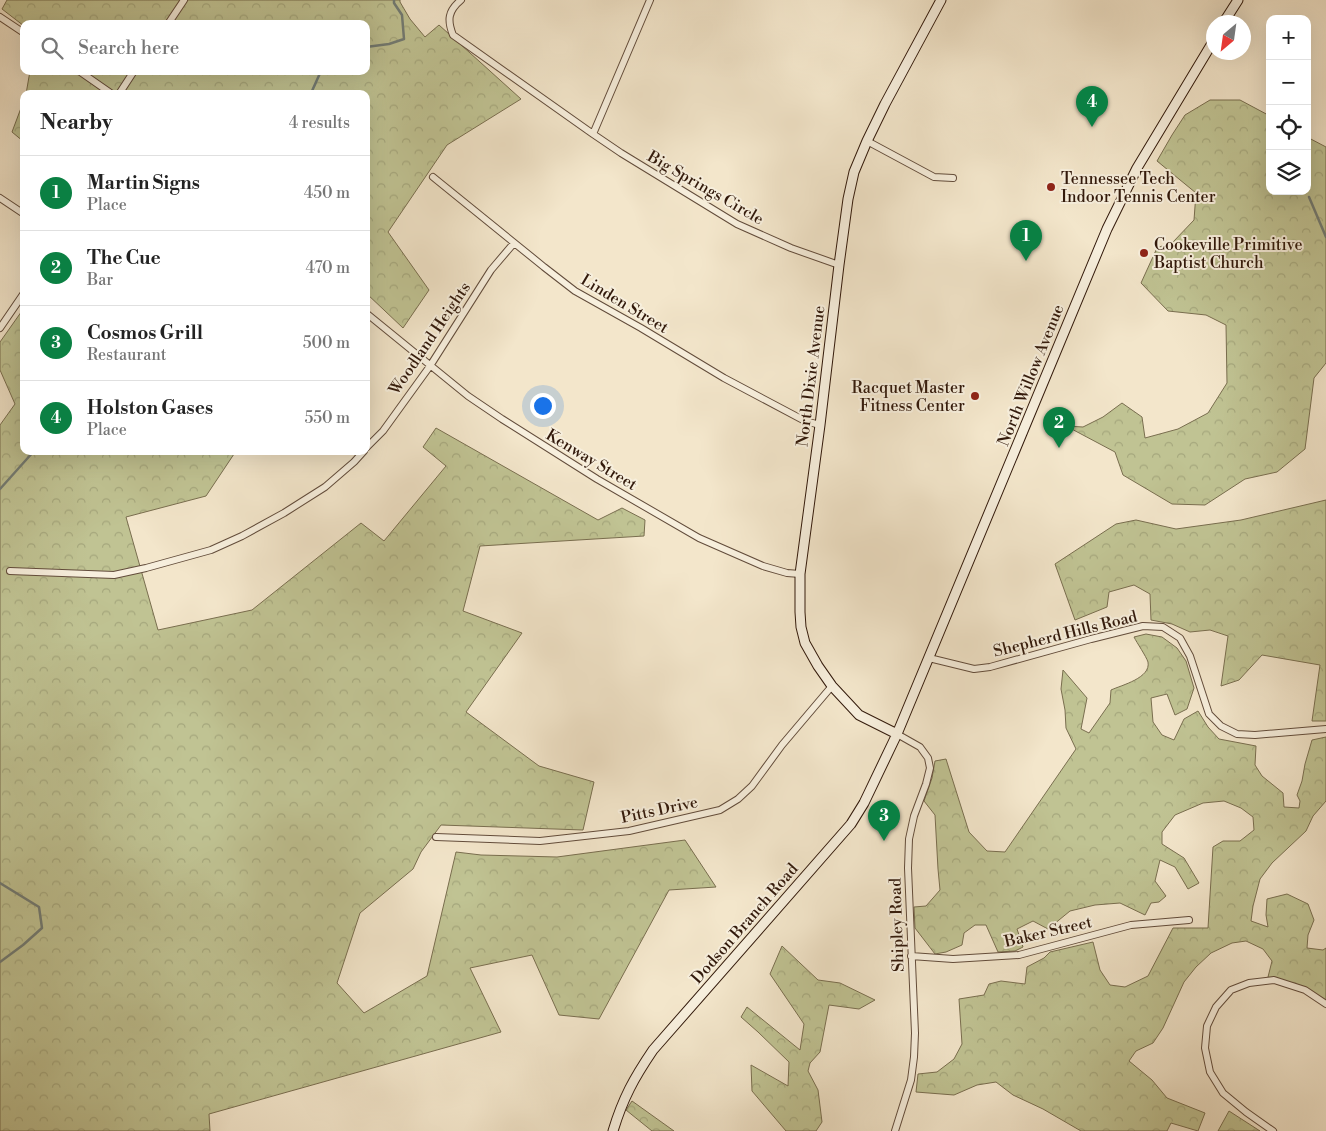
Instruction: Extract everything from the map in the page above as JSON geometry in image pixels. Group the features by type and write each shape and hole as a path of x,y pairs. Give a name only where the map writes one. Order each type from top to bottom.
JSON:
{"main road":[{"name":"North Dixie Avenue","path":"898,734 859,715 832,686 818,666 805,643 801,628 800,574 839,265 848,199 854,172 885,104 941,0"},
{"path":"1228,15 1238,0"},
{"name":"North Willow Avenue","path":"898,734 1106,229 1137,168 1206,53"},
{"name":"Dodson Branch Road","path":"613,1131 625,1096 637,1074 654,1050 851,824 864,803 898,734"}],"street":[{"path":"171,20 184,0"},
{"name":"Big Springs Circle","path":"461,0 449,17 449,24 453,35 620,153 737,224 791,248 839,265"},
{"path":"594,134 650,0"},
{"path":"0,17 20,30"},
{"path":"85,75 106,90"},
{"path":"121,90 131,75"},
{"path":"867,140 934,177 953,178"},
{"name":"Linden Street","path":"433,177 575,291 724,378 805,421 820,425"},
{"path":"0,198 20,211"},
{"name":"Woodland Heights","path":"370,445 383,431 430,366 491,270 514,242"},
{"path":"0,328 20,299"},
{"name":"Kenway Street","path":"370,316 468,396 597,479 699,538 763,566 787,573 800,574"},
{"name":"Woodland Heights","path":"10,571 114,575 211,550 242,536 284,513 325,487 360,455"},
{"name":"Shepherd Hills Road","path":"930,658 974,669 1142,626 1163,627 1180,638 1190,656 1209,714 1221,726 1237,734 1256,735 1326,729"},
{"name":"Pitts Drive","path":"436,837 540,842 629,831 720,810 738,800 752,786 782,745 832,686"},
{"name":"Shipley Road","path":"895,1131 911,1080 914,1057 915,1033 908,868 909,839 914,816 930,768 928,758 920,747 898,734"},
{"name":"Baker Street","path":"911,956 953,959 1019,956 1131,925 1189,920"},
{"path":"1273,1131 1223,1093 1210,1072 1205,1048 1207,1026 1216,1007 1231,990 1249,982 1274,980 1305,990 1326,1004"}],"green space":[{"path":"7,0 400,0 410,19 425,37 439,25 521,99 447,145 388,232 429,290 403,328 370,297 370,90 27,90 29,75 370,75 370,20 20,20 20,23 2,9"},
{"path":"1210,100 1240,100 1266,114 1266,195 1311,195 1311,139 1326,147 1326,363 1314,378 1305,449 1277,472 1245,479 1205,505 1172,504 1123,475 1115,452 1066,426 1083,427 1103,417 1122,403 1142,417 1145,438 1178,429 1208,413 1227,383 1226,325 1206,315 1168,311 1141,283 1157,248 1173,242 1194,220 1196,193 1157,161 1185,115"},
{"path":"20,111 20,139 12,132"},
{"path":"20,314 20,455 233,455 206,496 126,517 158,630 252,610 361,523 384,541 446,466 423,447 436,428 598,520 622,508 645,520 644,536 480,546 463,611 522,633 466,712 539,766 594,782 583,830 441,825 421,852 413,869 360,913 337,983 364,1013 427,976 456,852 481,855 557,857 685,840 716,887 669,890 599,1019 559,1015 532,955 470,968 501,1032 209,1114 210,1131 0,1131 0,425 15,404 0,370 0,342"},
{"path":"1326,500 1326,721 1312,721 1320,665 1262,655 1239,680 1221,686 1228,636 1210,630 1190,632 1172,624 1151,620 1150,594 1134,585 1109,592 1107,607 1075,620 1055,564 1116,524 1136,520 1176,529 1241,520"},
{"path":"1146,634 1162,637 1177,648 1186,661 1194,688 1187,709 1175,715 1167,694 1151,698 1153,722 1162,735 1174,740 1184,719 1198,711 1208,727 1219,739 1256,746 1255,765 1262,776 1283,793 1284,807 1299,808 1300,801 1297,795 1312,740 1326,737 1326,801 1313,816 1306,831 1272,863 1260,879 1251,921 1268,927 1266,915 1267,899 1287,894 1308,904 1314,920 1308,935 1307,948 1323,950 1326,948 1326,1001 1306,988 1268,977 1272,961 1263,949 1246,941 1232,943 1211,953 1196,967 1184,982 1163,1028 1153,1043 1136,1051 1129,1061 1152,1080 1167,1098 1205,1113 1198,1131 1171,1123 1167,1131 1081,1131 1043,1109 1013,1095 996,1082 977,1085 954,1095 916,1092 918,1074 937,1072 954,1059 962,1044 959,999 984,995 989,984 1001,981 1025,984 1027,967 1044,958 1050,952 1093,942 1100,970 1110,985 1125,987 1148,976 1173,928 1208,928 1213,847 1223,841 1240,841 1254,830 1253,817 1241,808 1224,801 1203,803 1175,815 1162,832 1162,844 1184,858 1199,883 1188,889 1175,867 1160,860 1155,881 1166,896 1159,902 1151,903 1145,915 1120,903 1095,905 1070,911 1048,929 1033,921 1017,929 1023,947 1015,951 998,952 986,925 975,925 964,933 962,945 946,952 935,954 915,928 914,907 926,906 940,890 935,815 924,801 932,778 935,761 946,759 969,832 987,851 1005,852 1076,749 1066,728 1061,689 1063,670 1087,698 1081,729 1089,733 1110,703 1111,690 1141,677 1148,668 1148,662 1134,637"},
{"path":"782,946 818,980 840,983 875,1000 859,1009 829,1005 820,1052 810,1063 808,1071 818,1090 822,1122 816,1131 786,1131 752,1091 751,1065 788,1086 789,1062 741,1017 747,1007 800,1050 804,1024 770,974"},
{"path":"632,1101 674,1131 652,1131 626,1110"},
{"path":"1229,1111 1260,1131 1218,1131"}],"waterway":[{"path":"370,46 389,44 404,39 402,15 394,0"},
{"path":"312,90 319,75"},
{"path":"1309,197 1326,237"},
{"path":"0,489 30,455"},
{"path":"0,883 39,907 42,928 0,962"}],"place":[{"name":"Holston Gases","path":"1092,127"},
{"name":"Tennessee Tech Indoor Tennis Center","path":"1051,187"},
{"name":"Cookeville Primitive Baptist Church","path":"1144,253"},
{"name":"Martin Signs","path":"1026,261"},
{"name":"Racquet Master Fitness Center","path":"975,396"},
{"name":"The Cue","path":"1059,448"},
{"name":"Cosmos Grill","path":"884,841"}]}
